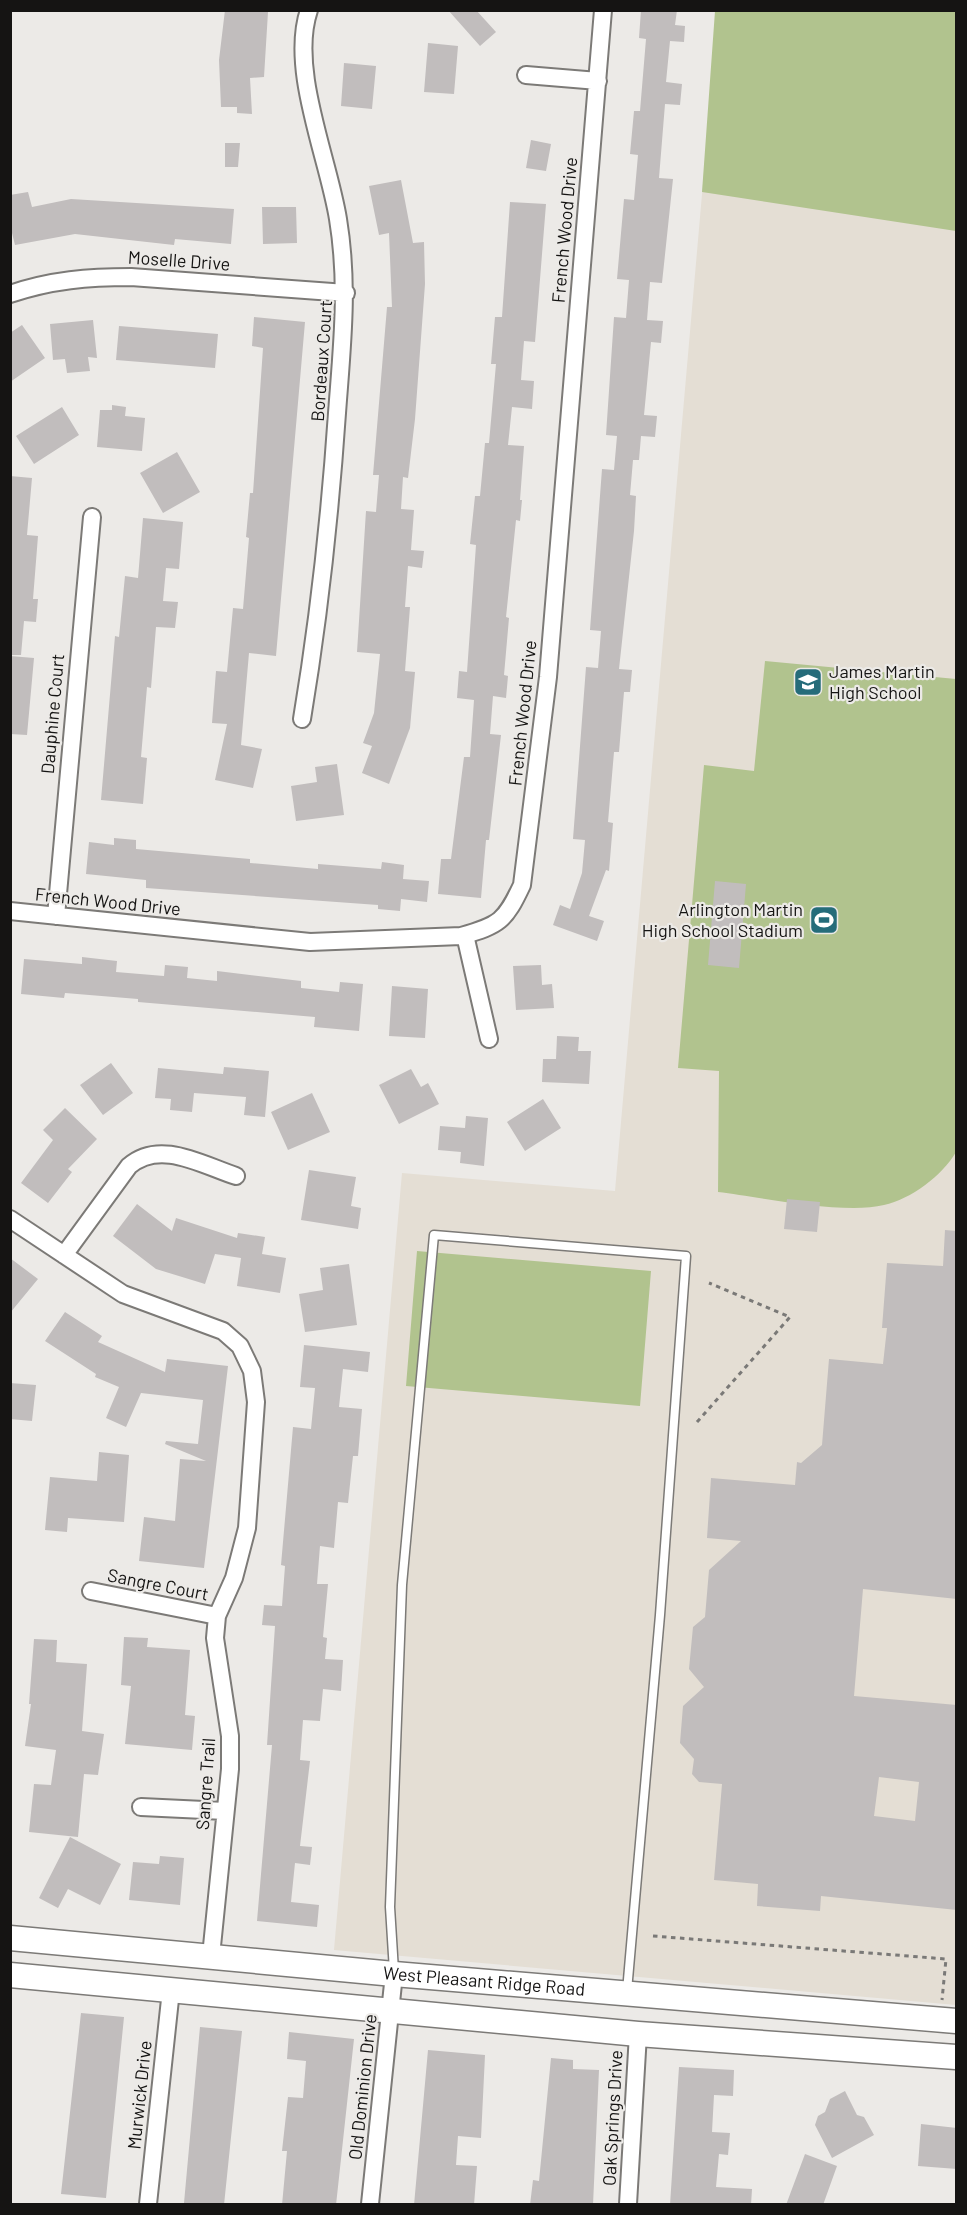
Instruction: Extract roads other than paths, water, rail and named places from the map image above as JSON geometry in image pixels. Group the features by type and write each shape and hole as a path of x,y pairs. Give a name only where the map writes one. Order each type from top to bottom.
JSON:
{"main road":[{"name":"West Pleasant Ridge Road","path":"10,1938 394,1974 957,2021"},
{"name":"West Pleasant Ridge Road","path":"10,1975 638,2034 957,2056"}],"street":[{"name":"Bordeaux Court","path":"302,719 321,604 330,520 346,293 343,249 335,200 302,61 309,10"},
{"name":"French Wood Drive","path":"10,911 310,942 465,935 480,931 508,915 522,885 548,677 603,10"},
{"path":"526,75 598,81"},
{"name":"Moselle Drive","path":"10,294 39,284 84,277 346,293"},
{"name":"Dauphine Court","path":"56,916 92,517"},
{"path":"465,935 489,1039"},
{"path":"64,1255 129,1166 138,1158 167,1153 236,1176"},
{"path":"10,1219 123,1294 223,1331 240,1346 252,1371 256,1402 247,1528 234,1578 217,1616"},
{"name":"Sangre Court","path":"91,1592 217,1616"},
{"name":"Sangre Trail","path":"211,1956 230,1769 231,1736 215,1638 217,1616"},
{"path":"141,1807 225,1811"},
{"name":"Old Dominion Drive","path":"370,2205 394,1974"},
{"name":"Murwick Drive","path":"148,2205 171,1990"},
{"name":"Oak Springs Drive","path":"628,2205 638,2034"}],"lane":[{"path":"394,1974 390,1907 402,1585 434,1235 597,1248 687,1256 660,1615 627,1994"}],"place":[{"name":"James Martin High School","path":"808,682"},
{"name":"Arlington Martin High School Stadium","path":"824,920"}]}
